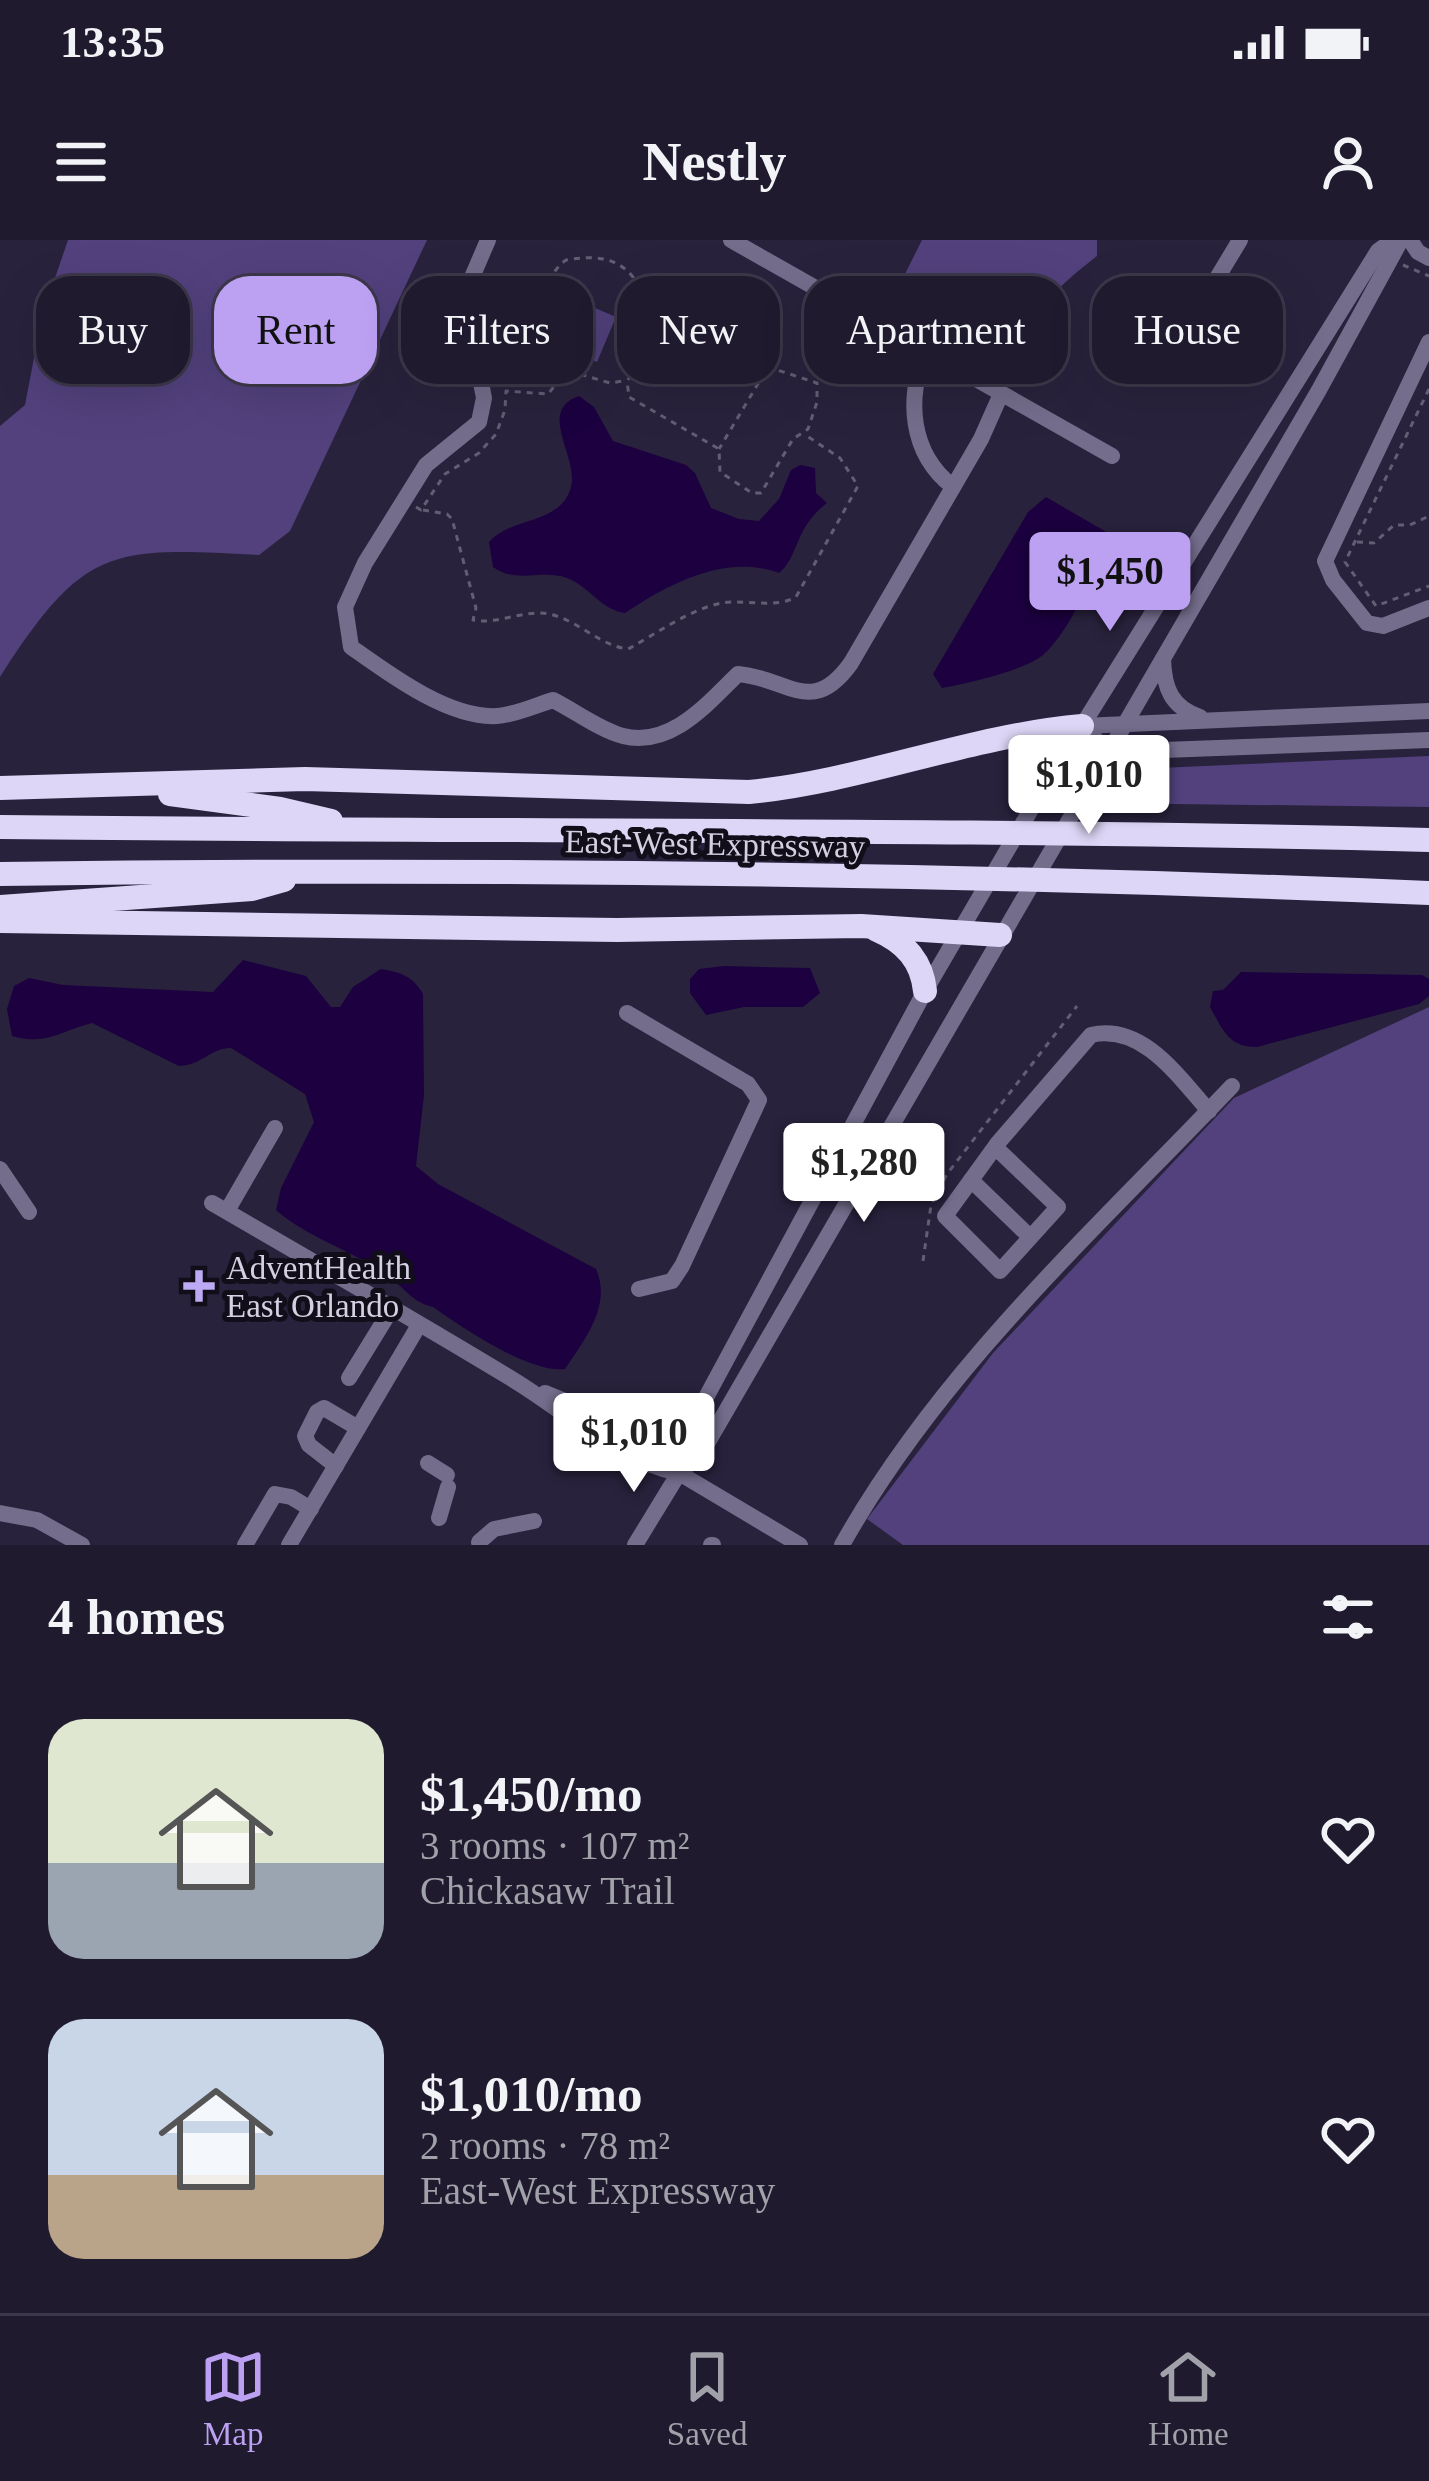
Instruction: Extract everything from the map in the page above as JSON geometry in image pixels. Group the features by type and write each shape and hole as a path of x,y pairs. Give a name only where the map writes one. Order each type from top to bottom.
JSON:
{"highway":[{"path":"0,788 263,780 749,792 803,787 992,738 1082,726"},
{"path":"0,778 280,809 374,831"},
{"name":"East-West Expressway","path":"0,827 884,829 1429,840"},
{"path":"0,907 253,890 315,870"},
{"name":"East-West Expressway","path":"0,874 315,870 1266,886 1429,893"},
{"path":"0,921 616,930 1007,925"},
{"path":"869,927 890,936 916,960 925,992"}],"street":[{"path":"488,240 464,296 484,398 479,422 426,465 412,505 365,562 345,607 351,647 446,705 496,716 554,700 624,736 658,735 694,718 738,674 757,676 781,688 810,693 824,690 839,679 981,439 1001,394"},
{"path":"731,240 804,282"},
{"path":"1218,276 1240,240"},
{"path":"1401,240 1429,258"},
{"path":"635,1545 679,1473 701,1454 1394,260 1401,240"},
{"path":"679,1473 682,1442 925,992 1047,782 1378,251 1401,240"},
{"path":"1429,342 1325,561 1333,580 1367,623 1383,626 1429,608"},
{"path":"913,384 917,427 930,465 952,486"},
{"path":"983,384 1112,456"},
{"path":"1163,658 1168,694 1186,712 1207,719"},
{"path":"1082,726 1429,711"},
{"path":"1082,726 1109,752 1429,740"},
{"path":"627,1013 748,1084 759,1100 682,1266 672,1281 639,1289"},
{"path":"995,1147 1058,1207 1000,1270 945,1216 995,1147 1091,1035 1132,1036 1209,1111"},
{"path":"842,1545 898,1454 988,1344 1232,1086"},
{"path":"275,1128 219,1207 518,1382 584,1409 657,1449 679,1473 800,1545"},
{"path":"0,1169 8,1192 29,1211"},
{"path":"971,1180 1030,1237"},
{"path":"349,1378 392,1309"},
{"path":"289,1545 419,1324"},
{"path":"336,1466 309,1445 308,1428 324,1408 358,1428"},
{"path":"428,1463 448,1481 440,1518"},
{"path":"245,1545 275,1494 311,1509"},
{"path":"0,1514 37,1520 82,1545"},
{"path":"479,1542 494,1529 534,1521"},
{"path":"764,1524 768,1545"}],"path":[{"path":"551,276 566,260 603,257 632,276"},
{"path":"1402,264 1429,276"},
{"path":"767,368 817,383 817,402 804,434 794,439 757,494 723,475 717,463 719,449 767,368"},
{"path":"412,505 496,434 506,392 548,394 556,384"},
{"path":"627,384 629,397 719,449"},
{"path":"1429,389 1346,562 1376,606 1429,586"},
{"path":"412,505 447,514 452,520 476,608 472,620 548,614 579,623 616,648 628,649 715,604 786,603 796,597 858,486 840,458 804,434"},
{"path":"1355,542 1369,544 1394,525 1410,525 1429,516"},
{"path":"1382,536 1386,543"},
{"path":"923,1261 931,1205 947,1174 1077,1006"}],"shaded area":[{"path":"68,240 427,240 410,276 401,276 401,295 377,346 377,276 214,276 214,384 359,384 290,531 259,555 167,552 105,564 55,602 0,677 0,426 25,405 36,347 36,384 190,384 190,276 56,276"},
{"path":"922,240 1097,240 1097,256 1068,280 1068,276 904,276"},
{"path":"595,308 616,317 597,362 593,360"},
{"path":"579,396 594,407 613,441 686,465 695,473 711,508 759,521 779,499 791,470 800,465 815,468 816,493 827,503 808,522 779,573 759,568 718,569 679,582 625,613 567,578 502,572 493,567 489,542 547,514 566,499 572,475 561,412"},
{"path":"1046,497 1108,533 1107,548 1078,605 1053,645 1034,661 942,688 933,674 1028,512"},
{"path":"1429,756 1429,807 1094,803 1107,781 1159,768"},
{"path":"243,960 306,976 331,1007 340,1007 353,987 381,969 405,976 419,988 423,994 424,1095 416,1166 438,1184 596,1269 601,1296 598,1309 565,1369 534,1364 497,1347 276,1210 281,1188 314,1122 305,1094 231,1048 179,1066 92,1023 44,1038 12,1036 7,1009 14,986 29,978 63,985 213,992"},
{"path":"810,968 820,993 803,1007 744,1007 706,1015 690,993 690,979 699,969"},
{"path":"1241,972 1422,975 1429,979 1429,996 1419,1004 1247,1046 1228,1036 1210,1007 1213,991 1223,990"},
{"path":"1429,1007 1429,1545 903,1545 867,1519 993,1353 1234,1098"}],"place":[{"name":"AdventHealth East Orlando","path":"199,1286"}]}
